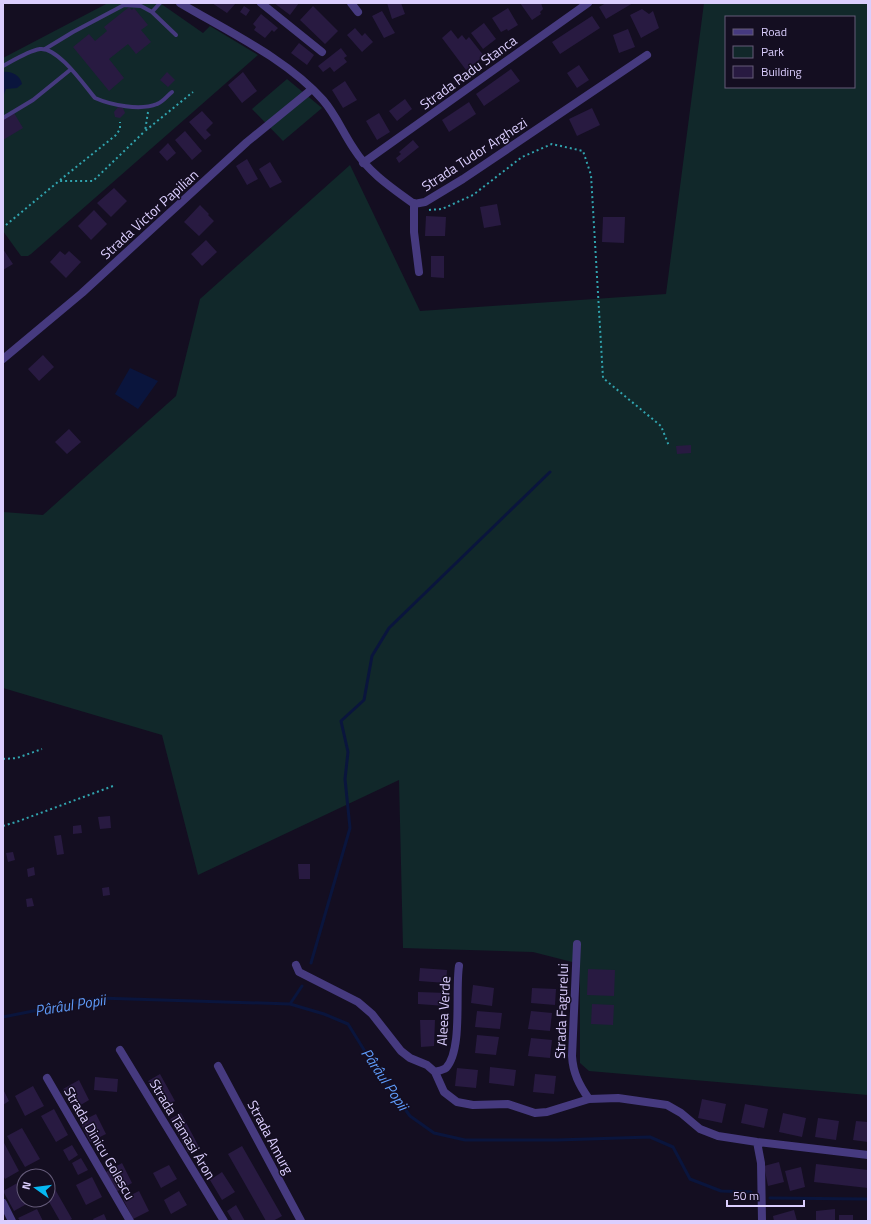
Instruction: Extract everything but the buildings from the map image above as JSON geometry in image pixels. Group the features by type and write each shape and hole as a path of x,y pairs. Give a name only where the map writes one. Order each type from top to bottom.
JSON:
{"street":[{"name":"Strada Tudor Arghezi","path":"180,3 274,59 312,89 333,114 363,163 413,205 425,202 463,179 647,55"},
{"path":"261,3 322,52"},
{"path":"351,3 358,12"},
{"name":"Strada Radu Stanca","path":"363,163 588,3"},
{"name":"Strada Victor Papilian","path":"3,358 82,293 247,142 312,89"},
{"path":"413,205 419,272"},
{"name":"Strada Fagurelui","path":"577,944 572,1056 573,1070 577,1080 589,1099"},
{"path":"296,965 299,972 309,978 358,1002 372,1014 401,1051 410,1058 427,1065 434,1072 444,1092 457,1102 466,1104 508,1104 535,1113 548,1112 589,1099 618,1098 667,1105 681,1113 700,1129 718,1136 868,1156"},
{"name":"Aleea Verde","path":"434,1072 445,1069 455,1052 457,979 459,966"},
{"name":"Strada Támasi Áron","path":"120,1050 224,1221"},
{"name":"Strada Amurg","path":"218,1066 301,1221"},
{"name":"Strada Dinicu Golescu","path":"47,1078 130,1221"},
{"path":"757,1142 761,1164 762,1221"},
{"path":"3,1203 12,1221"}],"lane":[{"path":"152,12 160,3"},
{"path":"3,66 34,51 45,49 72,32 124,5 141,6 152,12 176,35"},
{"path":"45,49 55,53 95,98 114,104 130,106 149,105 159,103 172,92"},
{"path":"3,118 33,100 70,70"}],"path":[{"path":"59,181 93,181 145,131 193,92"},
{"path":"145,131 149,105"},
{"path":"6,225 116,135 120,129 120,122"},
{"path":"413,205 426,210 442,209 473,195 522,157 552,144 583,151 591,175 603,378 661,426 669,446"},
{"path":"3,759 17,758 42,749"},
{"path":"3,826 113,786"}],"green space":[{"path":"108,3 160,3 203,33 210,26 258,55 31,254 28,256 21,256 3,231 3,58"},
{"path":"704,3 868,3 868,1095 589,1071 580,1063 580,964 533,952 403,948 399,780 198,875 162,735 3,688 3,512 43,515 176,396 200,299 350,165 420,311 666,294"},
{"path":"287,79 322,108 283,141 252,109"}],"water":[{"path":"3,72 15,74 22,84 17,88 6,89 3,97"},
{"path":"130,368 158,381 138,409 115,394"}],"waterway":[{"path":"311,963 350,828 345,779 348,752 341,721 364,700 372,656 389,628 550,472"},
{"path":"290,1004 302,986"},
{"name":"Pârâul Popii","path":"3,1017 99,998 290,1004 324,1014 348,1024 374,1066 410,1116 434,1133 465,1140 557,1140 650,1137 673,1147 690,1179 721,1191 751,1192"},
{"name":"Pârâul Popii","path":"770,1198 868,1199"}]}
